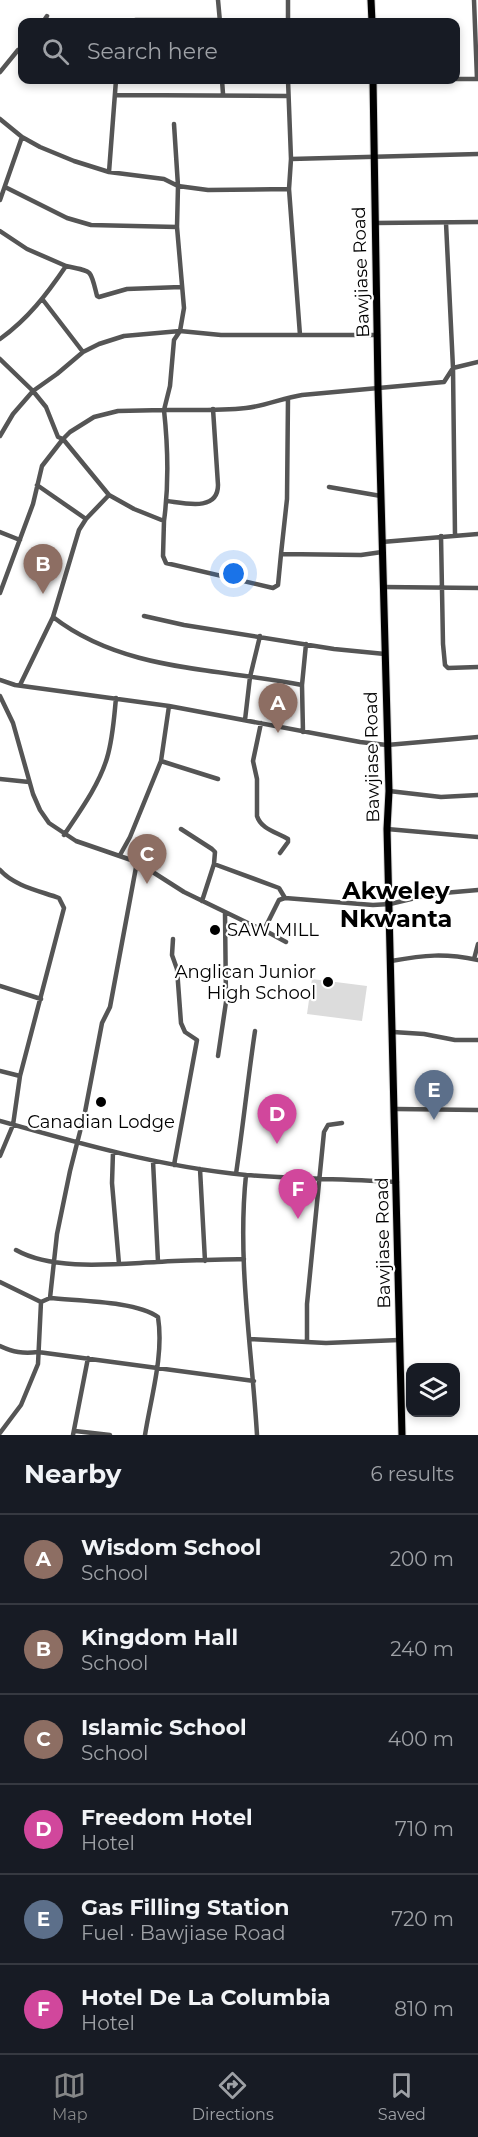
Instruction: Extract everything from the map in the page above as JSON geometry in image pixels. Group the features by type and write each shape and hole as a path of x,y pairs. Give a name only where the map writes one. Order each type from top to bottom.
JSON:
{"main road":[{"path":"371,0 372,18"},
{"name":"Bawjiase Road","path":"373,84 378,388 389,791 387,829 396,1109 402,1435"}],"street":[{"path":"218,0 220,18"},
{"path":"288,0 288,18"},
{"path":"460,80 477,79 474,0"},
{"path":"0,72 18,50"},
{"path":"109,172 116,84"},
{"path":"222,84 223,94"},
{"path":"288,84 291,159 289,189 300,335"},
{"path":"116,95 288,96"},
{"path":"0,119 22,137 74,161 109,172 164,179 178,186 208,190 289,189"},
{"path":"174,124 178,186 177,227 184,308 180,331 174,340 170,386 164,410 168,444 163,556 166,563 273,588 278,585 287,499 288,398"},
{"path":"0,200 22,137"},
{"path":"291,159 478,154"},
{"path":"5,187 67,218 91,225 177,227"},
{"path":"375,223 478,222"},
{"path":"446,223 453,368 455,535"},
{"path":"0,231 27,249 66,266 88,271 92,274 99,297 127,290 181,287"},
{"path":"0,339 43,300 66,266"},
{"path":"43,300 83,352"},
{"path":"0,436 2,426 33,391 83,352 121,337 180,331 221,335 378,336"},
{"path":"0,359 46,407 58,437 63,439 109,495 134,509 164,520"},
{"path":"0,592 20,540 42,466 70,432 94,417 118,411 257,406 288,398 444,382 453,368 478,362"},
{"path":"167,501 197,504 212,501 216,497 218,485 213,409"},
{"path":"37,485 86,519"},
{"path":"329,487 381,496"},
{"path":"20,685 52,617 80,530 86,519 109,495"},
{"path":"0,532 20,540"},
{"path":"382,542 478,534"},
{"path":"441,536 445,666 448,668 478,667"},
{"path":"281,554 337,556 382,552"},
{"path":"383,587 478,588"},
{"path":"144,616 184,626 385,654"},
{"path":"52,617 65,627 90,640 121,652 203,671 302,685"},
{"path":"245,720 250,676 260,636"},
{"path":"303,732 302,685 306,644"},
{"path":"0,680 20,685 169,706 303,732 387,745 478,737"},
{"path":"0,696 13,723 33,794 44,816 64,835 137,862 170,884 286,942"},
{"path":"64,835 89,796 107,759 116,698"},
{"path":"120,855 130,837 161,761 169,706"},
{"path":"261,723 253,761 257,779 257,816 258,821 264,826 288,839 280,853"},
{"path":"161,761 218,779"},
{"path":"0,779 29,782"},
{"path":"389,791 441,797 478,795"},
{"path":"387,829 478,837"},
{"path":"182,830 215,852 214,864 202,901"},
{"path":"50,1298 57,1234 102,1023 110,1007 137,862"},
{"path":"214,864 279,888 285,898"},
{"path":"0,870 12,880 59,898 64,908 20,1076 14,1125 0,1156"},
{"path":"264,930 279,900 285,898 390,904 432,894 478,890"},
{"path":"218,1056 226,1002 225,913"},
{"path":"173,939 172,956 177,969 181,1023 185,1032 197,1040 174,1165"},
{"path":"392,962 429,954 476,960 478,944"},
{"path":"0,986 41,999"},
{"path":"236,1174 255,1031"},
{"path":"393,1032 478,1041"},
{"path":"0,1071 20,1076"},
{"path":"396,1109 478,1110"},
{"path":"0,1122 77,1144 174,1165 246,1175 397,1182"},
{"path":"307,1340 307,1304 326,1128 327,1125 342,1123"},
{"path":"113,1152 112,1183 119,1264"},
{"path":"153,1161 158,1262"},
{"path":"200,1168 205,1261"},
{"path":"246,1175 243,1205 244,1259 257,1435"},
{"path":"16,1250 34,1259 54,1263 119,1264 244,1259"},
{"path":"0,1282 41,1302 50,1298 114,1304 150,1310 158,1317 160,1329 157,1367 145,1435"},
{"path":"0,1433 21,1405 38,1364 41,1302"},
{"path":"249,1339 307,1340 326,1343 399,1340"},
{"path":"0,1346 24,1354 38,1352 254,1381"},
{"path":"88,1358 74,1433 110,1435"}],"shaded area":[{"path":"312,979 367,986 362,1021 307,1014"}],"place":[{"name":"Kingdom Hall","path":"43,594"},
{"name":"Wisdom School","path":"278,733"},
{"name":"Islamic School","path":"147,884"},
{"name":"SAW MILL","path":"215,930"},
{"name":"Anglican Junior High School","path":"328,982"},
{"name":"Canadian Lodge","path":"101,1102"},
{"name":"Gas Filling Station","path":"434,1120"},
{"name":"Freedom Hotel","path":"277,1144"},
{"name":"Hotel De La Columbia","path":"298,1219"}],"district":[{"name":"Akweley Nkwanta","path":"396,904"}]}
